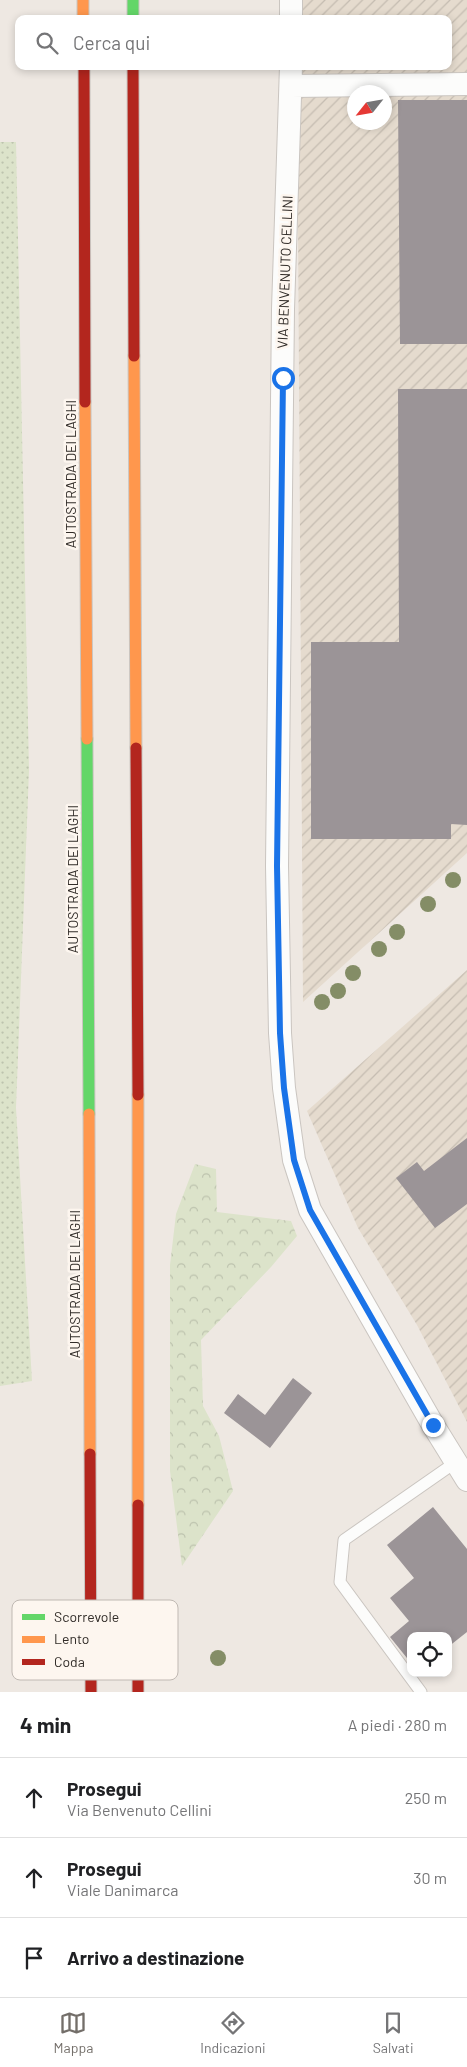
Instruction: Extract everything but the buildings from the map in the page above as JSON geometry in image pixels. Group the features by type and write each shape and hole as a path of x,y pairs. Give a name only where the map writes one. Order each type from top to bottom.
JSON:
{"highway":[{"path":"83,0 83,15"},
{"path":"133,0 133,15"},
{"name":"AUTOSTRADA DEI LAGHI","path":"84,70 91,1600"},
{"path":"133,70 138,1071 138,1600"}],"street":[{"path":"291,15 292,0"},
{"path":"291,76 467,84"},
{"name":"VIA BENVENUTO CELLINI","path":"291,76 283,309 277,866 280,1033 284,1088 294,1160 310,1210 461,1471"}],"lane":[{"path":"421,1692 340,1582 344,1540 461,1471"}],"shaded area":[{"path":"297,0 467,0 467,853 303,1002 297,70 452,70 452,15 297,15"},
{"path":"467,970 467,1422 417,1325 358,1228 307,1111"}],"green space":[{"path":"0,142 16,142 29,770 16,1108 32,1381 0,1386"},
{"path":"195,1164 216,1169 217,1212 291,1221 297,1236 271,1267 201,1340 203,1406 219,1436 233,1491 182,1566 170,1471 170,1265 176,1214"}],"traffic: fast":[{"path":"133,0 133,15"},
{"path":"87,739 89,1114"}],"traffic: slow":[{"path":"83,0 83,15"},
{"path":"134,356 136,748"},
{"path":"85,402 87,739"},
{"path":"138,1095 138,1505"},
{"path":"89,1114 90,1454"}],"traffic: jam":[{"path":"84,70 85,402"},
{"path":"133,70 134,356"},
{"path":"136,748 138,1095"},
{"path":"90,1454 91,1600"},
{"path":"138,1505 138,1600"},
{"path":"91,1680 91,1692"},
{"path":"138,1680 138,1692"}],"route":[{"path":"283,378 277,866 280,1033 284,1088 294,1160 310,1210 433,1425"}]}
